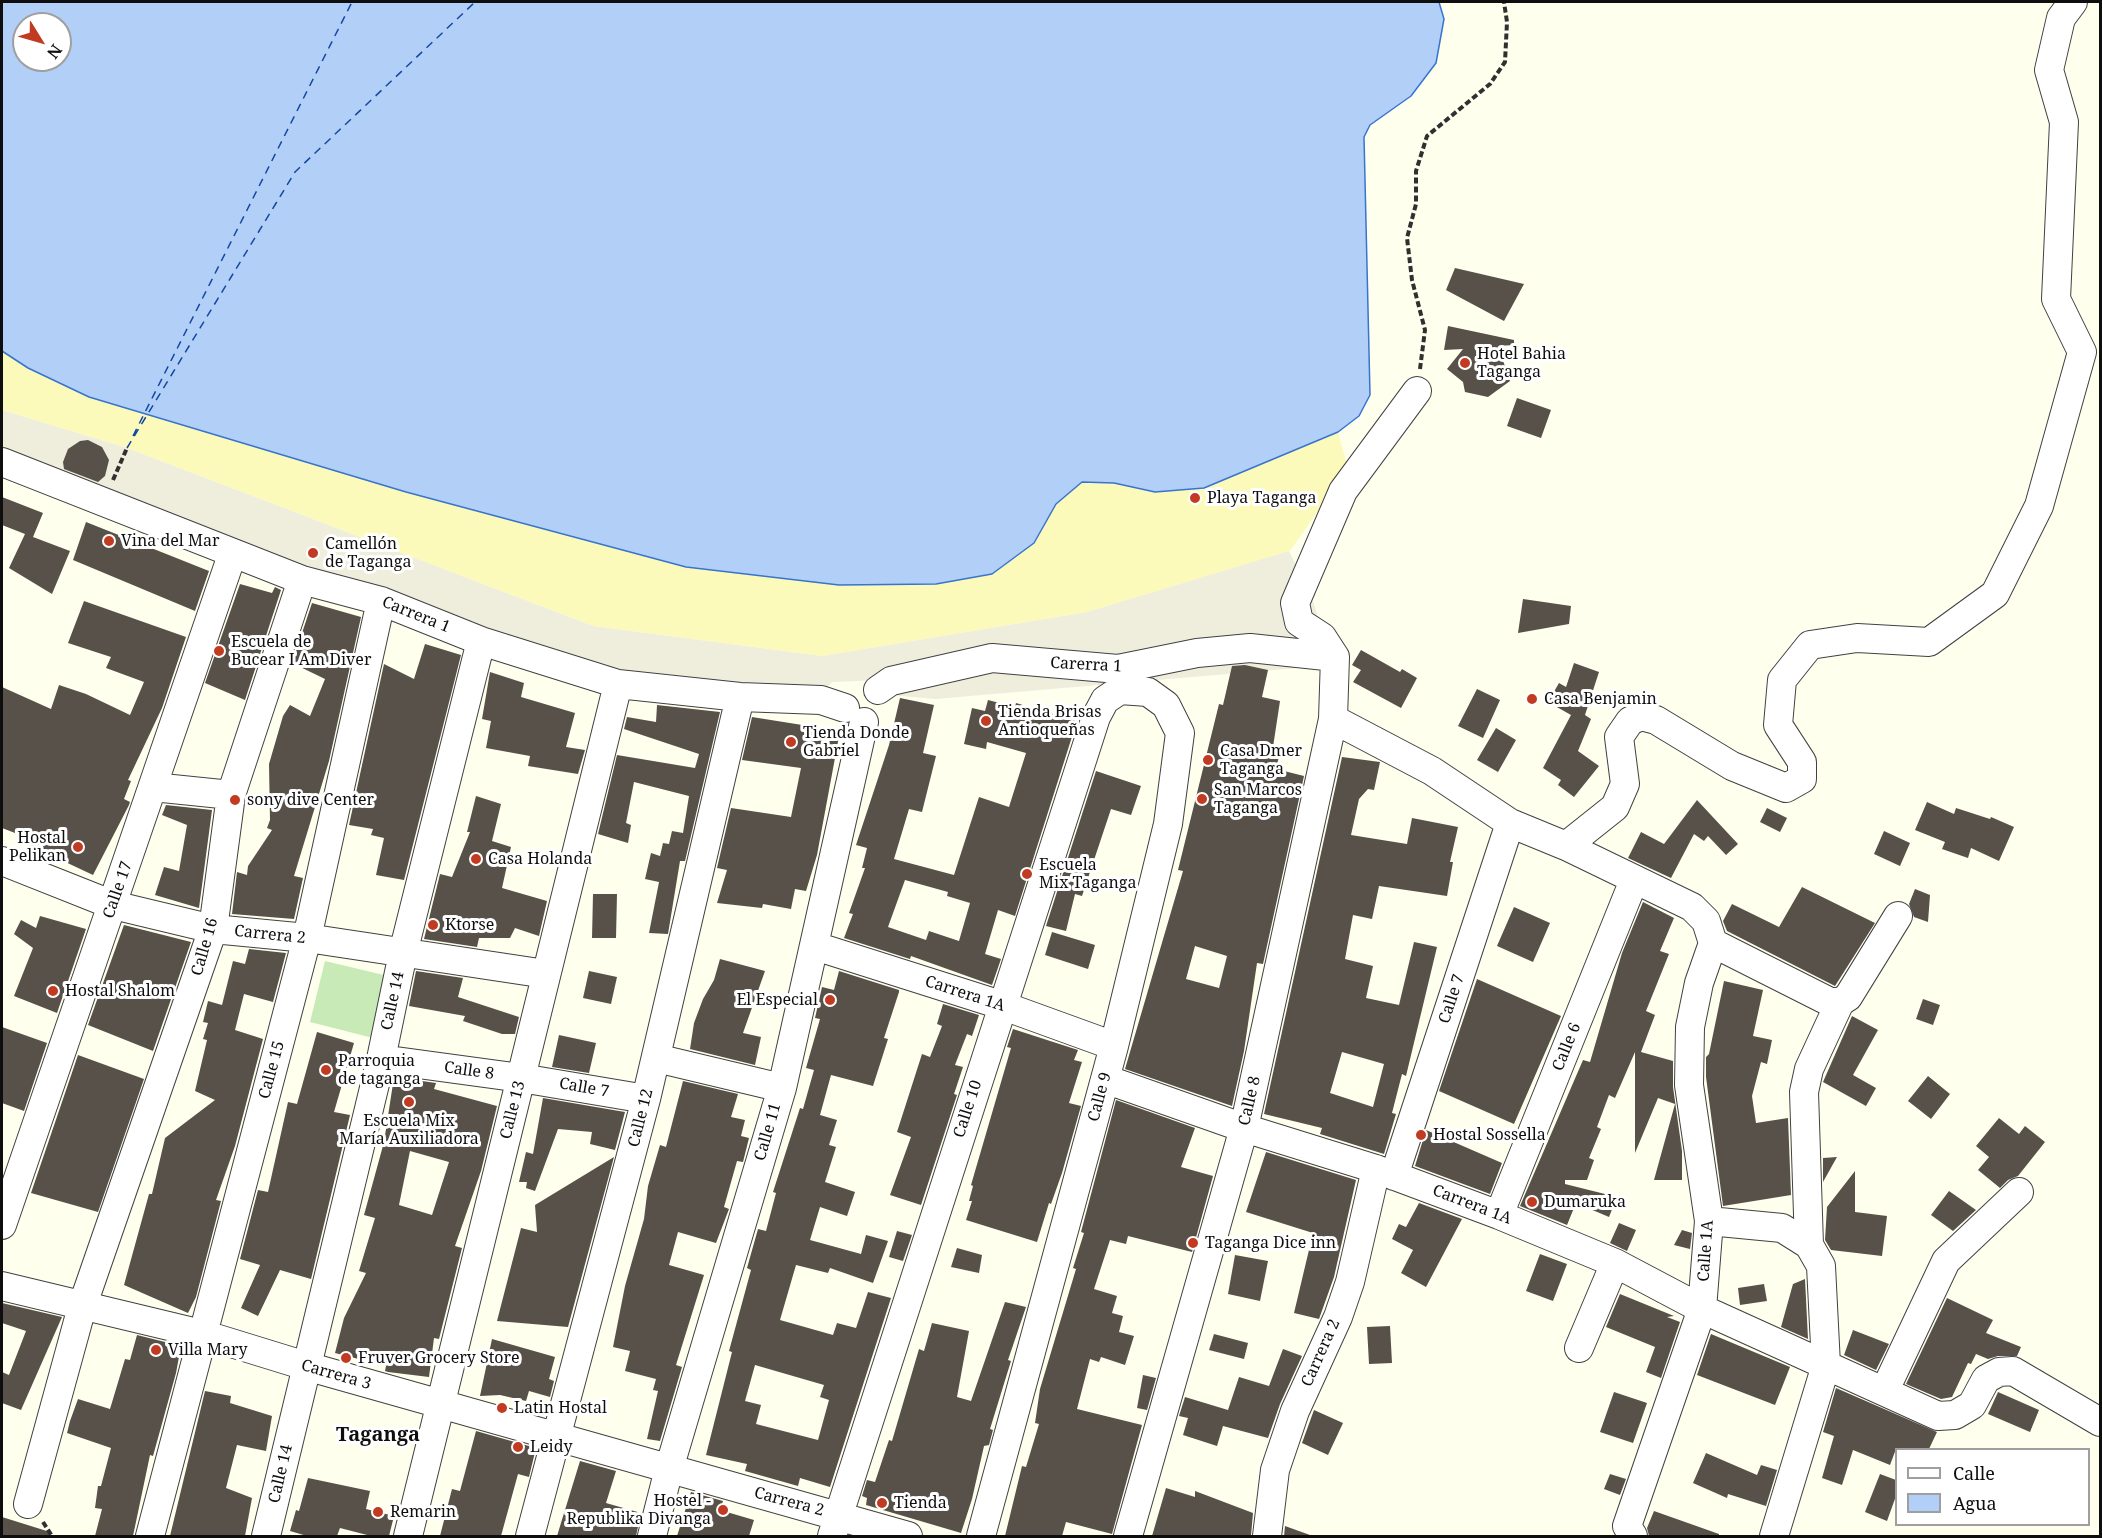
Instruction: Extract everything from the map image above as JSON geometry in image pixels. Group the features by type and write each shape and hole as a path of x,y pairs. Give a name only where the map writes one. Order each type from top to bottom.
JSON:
{"street":[{"path":"1566,846 1615,807 1625,784 1619,737 1630,721 1641,716 1656,720 1732,766 1786,788 1802,779 1802,762 1778,725 1782,680 1810,645 1857,638 1929,642 1995,594 2039,506 2082,352 2056,299 2064,122 2049,70 2061,18 2073,2"},
{"path":"1335,657 1322,637 1299,622 1295,603 1343,490 1417,391"},
{"name":"Carrera 1","path":"2,462 232,555 302,580 381,601 480,641 618,684 740,697 821,700 854,715"},
{"name":"Calle 17","path":"2,1225 232,555"},
{"name":"Calle 16","path":"28,1504 82,1308 213,929 231,795 302,580"},
{"name":"Calle 15","path":"150,1536 307,938 381,601"},
{"name":"Calle 14","path":"266,1536 381,1059 403,953 480,641"},
{"name":"Carerra 1","path":"854,715 873,718 881,709 882,702 878,690 891,681 992,658 1118,669 1197,653 1250,648 1335,657"},
{"name":"Calle 8","path":"1128,1536 1244,1128 1333,719 1335,657"},
{"name":"Calle 13","path":"408,1536 618,684"},
{"name":"Calle 10","path":"835,1526 1001,1005 1096,717 1105,700 1120,690"},
{"name":"Calle 9","path":"981,1536 1114,1046 1168,824 1180,733 1166,705 1148,692 1120,690"},
{"name":"Calle 12","path":"530,1536 646,1099 740,697"},
{"name":"Calle 11","path":"652,1536 669,1469 782,1088 815,946 854,715"},
{"path":"1333,719 1432,771 1510,823 1566,846 1692,907 1709,932 1830,1002 1840,1002 1848,997 1898,916"},
{"path":"153,787 231,795"},
{"name":"Calle 7","path":"1385,1173 1510,823"},
{"name":"Carrera 2","path":"2,861 113,905 213,929 307,938 546,974"},
{"name":"Calle 6","path":"1499,1215 1634,880"},
{"name":"Calle 1A","path":"1633,1536 1627,1526 1702,1310 1709,1221 1689,1085 1689,1039 1709,932"},
{"name":"Carrera 1A","path":"815,946 1001,1005 1114,1046"},
{"path":"1774,1536 1826,1365 1821,1266 1809,1245 1804,1092 1809,1069 1840,1002"},
{"path":"656,1058 782,1088"},
{"name":"Calle 8","path":"381,1059 521,1078"},
{"name":"Calle 7","path":"521,1078 646,1099"},
{"name":"Carrera 1A","path":"1105,1079 1244,1128 1385,1173 1499,1215 1615,1263 1702,1310 1885,1390 1938,1416 1955,1415 1972,1405 1986,1379 1999,1372 2013,1371 2100,1422"},
{"name":"Carrera 2","path":"1267,1536 1275,1470 1295,1411 1338,1317 1385,1173"},
{"path":"1885,1390 1946,1261 2019,1192"},
{"path":"1709,1221 1782,1228 1809,1245"},
{"path":"1579,1348 1615,1263"},
{"name":"Carrera 3","path":"2,1286 82,1308 202,1334 306,1366 669,1469"},
{"name":"Carrera 2","path":"669,1469 835,1526 908,1536"}],"path":[{"path":"1417,391 1425,330 1412,280 1407,238 1416,204 1416,171 1427,136 1490,84 1505,62 1507,22 1504,2"},
{"path":"104,503 127,448"}],"green space":[{"path":"325,961 388,976 373,1038 310,1022"}],"sand":[{"name":"Playa Taganga","path":"2,351 28,368 89,397 406,492 686,567 839,585 936,584 1034,543 1056,504 1082,482 1114,483 1155,492 1204,488 1338,432 1348,468 1290,551 1087,612 822,656 593,626 127,448 2,410"}],"shaded area":[{"name":"Camellón de Taganga","path":"2,410 127,448 593,626 822,656 1087,612 1289,551 1312,598 1333,665 935,699 890,695 881,680 832,682 820,695 618,684 2,462"}],"water":[{"path":"2,2 1439,2 1444,19 1436,63 1411,96 1370,125 1364,137 1370,395 1359,416 1338,432 1204,488 1155,492 1114,483 1082,482 1056,504 1034,543 992,574 936,584 839,585 686,567 406,492 89,397 28,368 2,351"}],"building":[{"path":"1455,268 1524,284 1504,321 1446,290"},
{"path":"1448,326 1514,340 1514,345 1498,346 1510,381 1488,397 1465,392 1463,382 1447,369 1463,349 1444,350"},
{"path":"1517,398 1551,410 1541,438 1507,426"},
{"path":"88,440 102,447 109,460 105,476 98,482 64,469 63,462 68,449 80,441"},
{"path":"2,497 43,513 33,537 70,551 52,594 9,568 25,534 2,525"},
{"path":"86,522 209,571 195,611 73,560"},
{"path":"240,584 272,593 275,587 281,590 245,700 205,683"},
{"path":"1523,599 1571,606 1569,624 1518,633"},
{"path":"84,601 186,637 162,708 128,780 131,781 124,799 130,802 129,805 93,875 25,843 28,838 2,828 2,687 51,709 59,685 86,694 130,715 144,682 106,668 111,657 68,643"},
{"path":"312,603 361,617 329,761 294,876 303,878 294,919 232,914 237,872 247,875 248,866 272,830 267,828 270,820 269,764 283,716 290,705 310,716 325,679 292,663"},
{"path":"425,644 461,655 404,880 376,875 384,838 371,835 373,829 349,825 384,664 414,679"},
{"path":"1361,650 1400,672 1402,669 1417,678 1401,708 1353,682 1361,670 1352,665"},
{"path":"1574,663 1599,672 1585,715 1591,719 1578,751 1599,766 1574,797 1558,785 1561,780 1543,768 1571,715 1548,702 1559,683 1566,687"},
{"path":"1245,665 1268,670 1262,697 1280,701 1273,747 1281,748 1276,769 1304,776 1263,964 1257,963 1244,1051 1232,1106 1125,1069 1183,871 1178,870 1219,704 1223,705 1232,666","holes":["1195,946 1227,956 1219,988 1186,979"]},
{"path":"490,672 524,683 521,697 575,713 566,747 585,750 578,774 528,766 530,756 486,748 491,721 482,719"},
{"path":"1477,689 1500,700 1483,738 1458,726"},
{"path":"900,698 934,705 923,753 936,756 922,812 909,809 894,859 954,875 979,797 1009,807 1026,753 987,742 986,749 964,744 972,708 985,711 988,700 1015,707 1016,703 1077,721 1015,916 998,910 985,954 1001,959 992,985 911,956 910,959 844,938 853,914 849,913 865,868 862,868 867,848 856,845 889,745","holes":["905,880 948,892 947,896 970,903 959,941 929,931 926,940 888,927"]},
{"path":"657,705 720,712 685,861 680,861 668,934 649,933 659,882 645,879 651,853 660,856 663,843 669,844 672,831 683,833 689,796 634,782 626,823 631,825 628,843 598,834 617,755 695,768 699,754 624,729 627,717 656,722"},
{"path":"752,717 840,731 817,855 806,891 795,889 791,909 763,904 762,908 717,903 727,870 717,868 731,808 791,817 801,768 742,760"},
{"path":"1496,728 1516,740 1498,772 1477,760"},
{"path":"1342,757 1380,762 1374,790 1368,789 1359,799 1351,835 1407,844 1412,818 1458,827 1450,862 1453,862 1447,896 1379,886 1372,919 1353,915 1345,959 1373,966 1366,998 1399,1005 1414,942 1437,947 1406,1076 1402,1074 1392,1113 1396,1114 1384,1154 1320,1134 1322,1128 1264,1114","holes":["1342,1052 1384,1064 1373,1107 1330,1093"]},
{"path":"1096,771 1141,786 1131,815 1111,809 1082,896 1075,894 1066,931 1046,926"},
{"path":"476,796 501,804 492,841 511,847 502,888 547,901 539,936 515,928 510,938 479,938 477,947 424,939 440,874 452,877 470,832 467,832"},
{"path":"1697,800 1738,844 1726,855 1708,836 1704,841 1694,834 1671,878 1628,858 1641,832 1664,844"},
{"path":"1927,802 1954,814 1956,808 1990,819 1991,817 2014,827 1999,861 1971,848 1968,858 1942,849 1945,842 1915,830"},
{"path":"166,805 212,810 199,908 155,895 164,867 179,871 187,825 162,815"},
{"path":"1767,808 1787,818 1780,832 1760,822"},
{"path":"1884,831 1910,843 1900,866 1874,854"},
{"path":"1802,887 1875,923 1835,986 1727,931 1723,921 1732,904 1779,927"},
{"path":"1915,889 1930,895 1928,922 1914,917 1909,904"},
{"path":"593,894 617,894 616,938 592,938"},
{"path":"1643,902 1674,918 1660,951 1669,954 1646,1011 1655,1015 1641,1052 1673,1061 1673,1087 1682,1151 1682,1180 1654,1180 1675,1104 1658,1098 1635,1153 1635,1052 1615,1098 1609,1095 1597,1127 1601,1129 1589,1158 1594,1160 1587,1180 1565,1180 1565,1184 1617,1197 1609,1217 1576,1203 1567,1225 1520,1206 1583,1060 1590,1062 1622,953"},
{"path":"1514,907 1550,923 1533,962 1497,946"},
{"path":"40,916 86,929 57,1013 14,996 33,948 14,934 21,920 36,928"},
{"path":"124,925 191,942 153,1051 88,1025"},
{"path":"1052,932 1095,945 1088,969 1045,955"},
{"path":"249,949 286,953 273,1002 244,994 235,1030 263,1039 235,1146 216,1200 221,1201 196,1297 188,1313 124,1285 149,1194 152,1194 165,1138 215,1100 195,1091 207,1040 203,1039 208,1023 203,1022 208,1001 222,1005 233,961 245,964"},
{"path":"720,959 765,971 743,1033 761,1037 755,1065 690,1049 694,1023 703,999 714,980"},
{"path":"416,971 463,978 458,997 519,1017 515,1034 502,1034 463,1021 465,1016 409,1006"},
{"path":"589,971 617,977 611,1004 583,998"},
{"path":"839,971 899,990 899,992 884,1038 888,1039 873,1086 831,1075 820,1115 837,1120 829,1145 836,1147 825,1182 855,1192 847,1216 820,1207 810,1240 861,1254 866,1235 888,1241 873,1283 830,1268 828,1273 796,1265 780,1320 833,1335 837,1323 856,1328 868,1292 891,1298 830,1487 800,1478 798,1486 745,1471 747,1464 706,1455 732,1352 729,1351 751,1270 747,1268 758,1229 766,1231 776,1193 773,1192 800,1108 803,1109 814,1070 806,1068 820,1019 815,1018 822,987 834,990","holes":["755,1365 824,1385 820,1397 829,1400 818,1440 756,1424 761,1405 745,1401"]},
{"path":"1477,979 1561,1016 1514,1124 1439,1091"},
{"path":"1724,981 1763,990 1753,1036 1772,1040 1767,1064 1761,1062 1752,1096 1756,1123 1788,1118 1791,1195 1723,1206 1706,1077 1706,1057 1709,1054"},
{"path":"1923,999 1940,1005 1933,1025 1916,1019"},
{"path":"943,1004 979,1015 972,1036 967,1034 955,1065 963,1067 954,1094 957,1095 921,1205 890,1195 911,1137 897,1132 922,1054 930,1057 942,1026 937,1024"},
{"path":"1852,1016 1878,1030 1853,1075 1876,1088 1866,1106 1823,1082"},
{"path":"2,1027 47,1043 24,1111 2,1103"},
{"path":"1013,1029 1078,1050 1074,1060 1082,1062 1069,1103 1081,1106 1062,1173 1051,1204 1049,1203 1037,1242 966,1220 972,1201 969,1201 973,1186 971,1185 1011,1048 1007,1047"},
{"path":"317,1032 354,1043 334,1112 350,1115 311,1279 280,1270 258,1316 241,1308 260,1265 240,1259 258,1190 268,1192 288,1102 297,1104"},
{"path":"559,1035 596,1043 589,1073 552,1067"},
{"path":"78,1055 144,1079 98,1212 31,1193"},
{"path":"1928,1076 1950,1094 1931,1119 1908,1101"},
{"path":"394,1077 436,1083 434,1089 497,1106 481,1171 455,1246 462,1248 439,1339 434,1338 429,1377 388,1372 385,1371 386,1366 335,1353 344,1318 366,1273 359,1271 375,1218 364,1215 384,1142","holes":["410,1151 449,1162 432,1215 399,1205"]},
{"path":"683,1081 738,1094 731,1117 745,1120 741,1136 749,1138 743,1162 737,1161 724,1207 729,1209 716,1243 678,1232 669,1265 704,1275 676,1365 682,1367 660,1441 647,1439 658,1391 653,1390 656,1379 625,1371 630,1351 613,1347 625,1286 644,1219 648,1186 660,1145 666,1147"},
{"path":"543,1098 625,1112 615,1150 590,1144 592,1132 558,1129 535,1191 526,1188 527,1182 519,1182 526,1152 533,1154"},
{"path":"1116,1100 1195,1128 1181,1167 1213,1176 1192,1252 1128,1236 1126,1244 1110,1240 1094,1289 1117,1296 1112,1313 1123,1316 1119,1332 1134,1336 1125,1365 1101,1357 1099,1362 1090,1359 1077,1409 1142,1425 1112,1534 1066,1522 1062,1536 1005,1536 1022,1466 1026,1467 1039,1424 1035,1423 1040,1389 1076,1269 1073,1268 1084,1233 1081,1232"},
{"path":"1999,1118 2019,1134 2025,1126 2045,1142 2018,1176 2008,1180 2000,1188 1978,1170 1989,1157 1976,1146"},
{"path":"1426,1130 1502,1163 1490,1194 1415,1166"},
{"path":"1266,1152 1356,1180 1334,1277 1319,1319 1294,1313 1313,1233 1246,1212"},
{"path":"614,1157 568,1327 497,1321 521,1228 537,1232 535,1205"},
{"path":"1837,1157 1823,1182 1823,1158"},
{"path":"1855,1171 1855,1212 1887,1216 1882,1256 1831,1250 1825,1240 1827,1207"},
{"path":"1949,1191 1976,1210 1953,1231 1931,1215"},
{"path":"1419,1203 1462,1219 1426,1287 1401,1273 1413,1250 1392,1239 1399,1224 1406,1227"},
{"path":"1619,1223 1636,1230 1627,1251 1610,1243"},
{"path":"1682,1230 1692,1233 1690,1249 1674,1245"},
{"path":"897,1231 912,1235 903,1261 889,1257"},
{"path":"957,1248 982,1255 979,1273 951,1267"},
{"path":"1540,1254 1567,1264 1553,1301 1526,1291"},
{"path":"1235,1255 1268,1261 1260,1301 1228,1294"},
{"path":"1805,1279 1808,1339 1781,1327 1793,1284"},
{"path":"1764,1284 1767,1301 1740,1305 1738,1288"},
{"path":"1620,1294 1674,1316 1667,1317 1680,1322 1661,1378 1646,1372 1655,1347 1606,1327"},
{"path":"1947,1298 1993,1320 1986,1333 2021,1347 2017,1356 1998,1356 1988,1359 1976,1354 1971,1364 1968,1363 1952,1397 1941,1399 1906,1384"},
{"path":"1005,1302 1026,1307 1008,1360 1011,1361 990,1429 993,1430 989,1445 984,1446 972,1499 961,1533 866,1505 867,1498 862,1496 867,1480 875,1482 889,1440 892,1441 919,1349 924,1351 932,1323 969,1331 957,1397 971,1401"},
{"path":"2,1303 62,1317 21,1410 2,1403 2,1372 9,1375 26,1331 2,1323"},
{"path":"1390,1326 1392,1363 1369,1364 1367,1327"},
{"path":"1853,1330 1889,1344 1876,1370 1844,1355"},
{"path":"1214,1334 1248,1343 1244,1359 1209,1350"},
{"path":"1711,1334 1790,1367 1775,1405 1697,1375"},
{"path":"137,1335 181,1346 176,1373 153,1456 150,1455 133,1536 95,1536 102,1509 95,1508 98,1486 101,1486 111,1448 67,1433 78,1399 110,1409 125,1359 130,1360"},
{"path":"492,1339 555,1357 549,1379 554,1381 550,1397 529,1391 526,1401 500,1395 480,1396"},
{"path":"1283,1349 1302,1356 1280,1404 1268,1438 1223,1426 1217,1446 1183,1435 1188,1418 1179,1416 1185,1397 1228,1410 1239,1377 1269,1386"},
{"path":"1143,1375 1156,1378 1147,1410 1137,1408"},
{"path":"1836,1388 1937,1432 1929,1448 1895,1448 1890,1465 1853,1450 1842,1485 1822,1478 1834,1436 1823,1432"},
{"path":"205,1391 231,1396 230,1403 272,1416 266,1451 237,1445 226,1488 252,1498 245,1536 170,1536"},
{"path":"1614,1392 1647,1403 1633,1443 1600,1432"},
{"path":"1998,1392 2039,1410 2030,1432 1988,1414"},
{"path":"1314,1410 1343,1423 1328,1455 1302,1443"},
{"path":"476,1431 536,1448 529,1477 518,1474 501,1536 440,1536 452,1489 460,1491"},
{"path":"1706,1453 1757,1475 1761,1465 1777,1470 1766,1506 1728,1494 1727,1498 1693,1483"},
{"path":"580,1461 616,1471 606,1503 641,1513 636,1536 557,1536"},
{"path":"1610,1474 1626,1479 1620,1495 1604,1489"},
{"path":"1880,1474 1895,1480 1895,1499 1887,1521 1865,1512"},
{"path":"308,1478 370,1491 366,1509 394,1516 389,1536 371,1536 340,1528 337,1536 307,1536 290,1531 296,1510 299,1511"},
{"path":"1166,1488 1195,1497 1195,1491 1253,1513 1251,1536 1152,1536"},
{"path":"691,1492 723,1501 720,1510 754,1520 749,1536 677,1536"},
{"path":"1654,1511 1719,1534 1719,1536 1649,1536 1647,1528"},
{"path":"2,1517 50,1532 49,1536 2,1536"},
{"path":"1285,1526 1310,1535 1284,1536"}],"ferry route":[{"path":"133,436 352,2"},
{"path":"127,448 295,172 475,2"}],"place":[{"name":"Hotel Bahia Taganga","path":"1465,363"},
{"name":"Playa Taganga","path":"1195,498"},
{"name":"Vina del Mar","path":"109,541"},
{"name":"Camellón de Taganga","path":"313,553"},
{"name":"Escuela de Bucear I Am Diver","path":"219,651"},
{"name":"Casa Benjamin","path":"1532,699"},
{"name":"Tienda Brisas Antioqueñas","path":"986,721"},
{"name":"Tienda Donde Gabriel","path":"791,742"},
{"name":"Casa Dmer Taganga","path":"1208,760"},
{"name":"San Marcos Taganga","path":"1202,799"},
{"name":"sony dive Center","path":"235,800"},
{"name":"Hostal Pelikan","path":"78,847"},
{"name":"Casa Holanda","path":"476,859"},
{"name":"Escuela Mix Taganga","path":"1027,874"},
{"name":"Ktorse","path":"433,925"},
{"name":"Hostal Shalom","path":"53,991"},
{"name":"El Especial","path":"830,1000"},
{"name":"Parroquia de taganga","path":"326,1070"},
{"name":"Escuela Mix María Auxiliadora","path":"409,1102"},
{"name":"Hostal Sossella","path":"1421,1135"},
{"name":"Dumaruka","path":"1532,1202"},
{"name":"Taganga Dice inn","path":"1193,1243"},
{"name":"Villa Mary","path":"156,1350"},
{"name":"Fruver Grocery Store","path":"346,1358"},
{"name":"Latin Hostal","path":"502,1408"},
{"name":"Leidy","path":"518,1447"},
{"name":"Tienda","path":"882,1503"},
{"name":"Hostel - Republika Divanga","path":"723,1510"},
{"name":"Remarin","path":"378,1512"}],"district":[{"name":"Taganga","path":"378,1435"}]}
